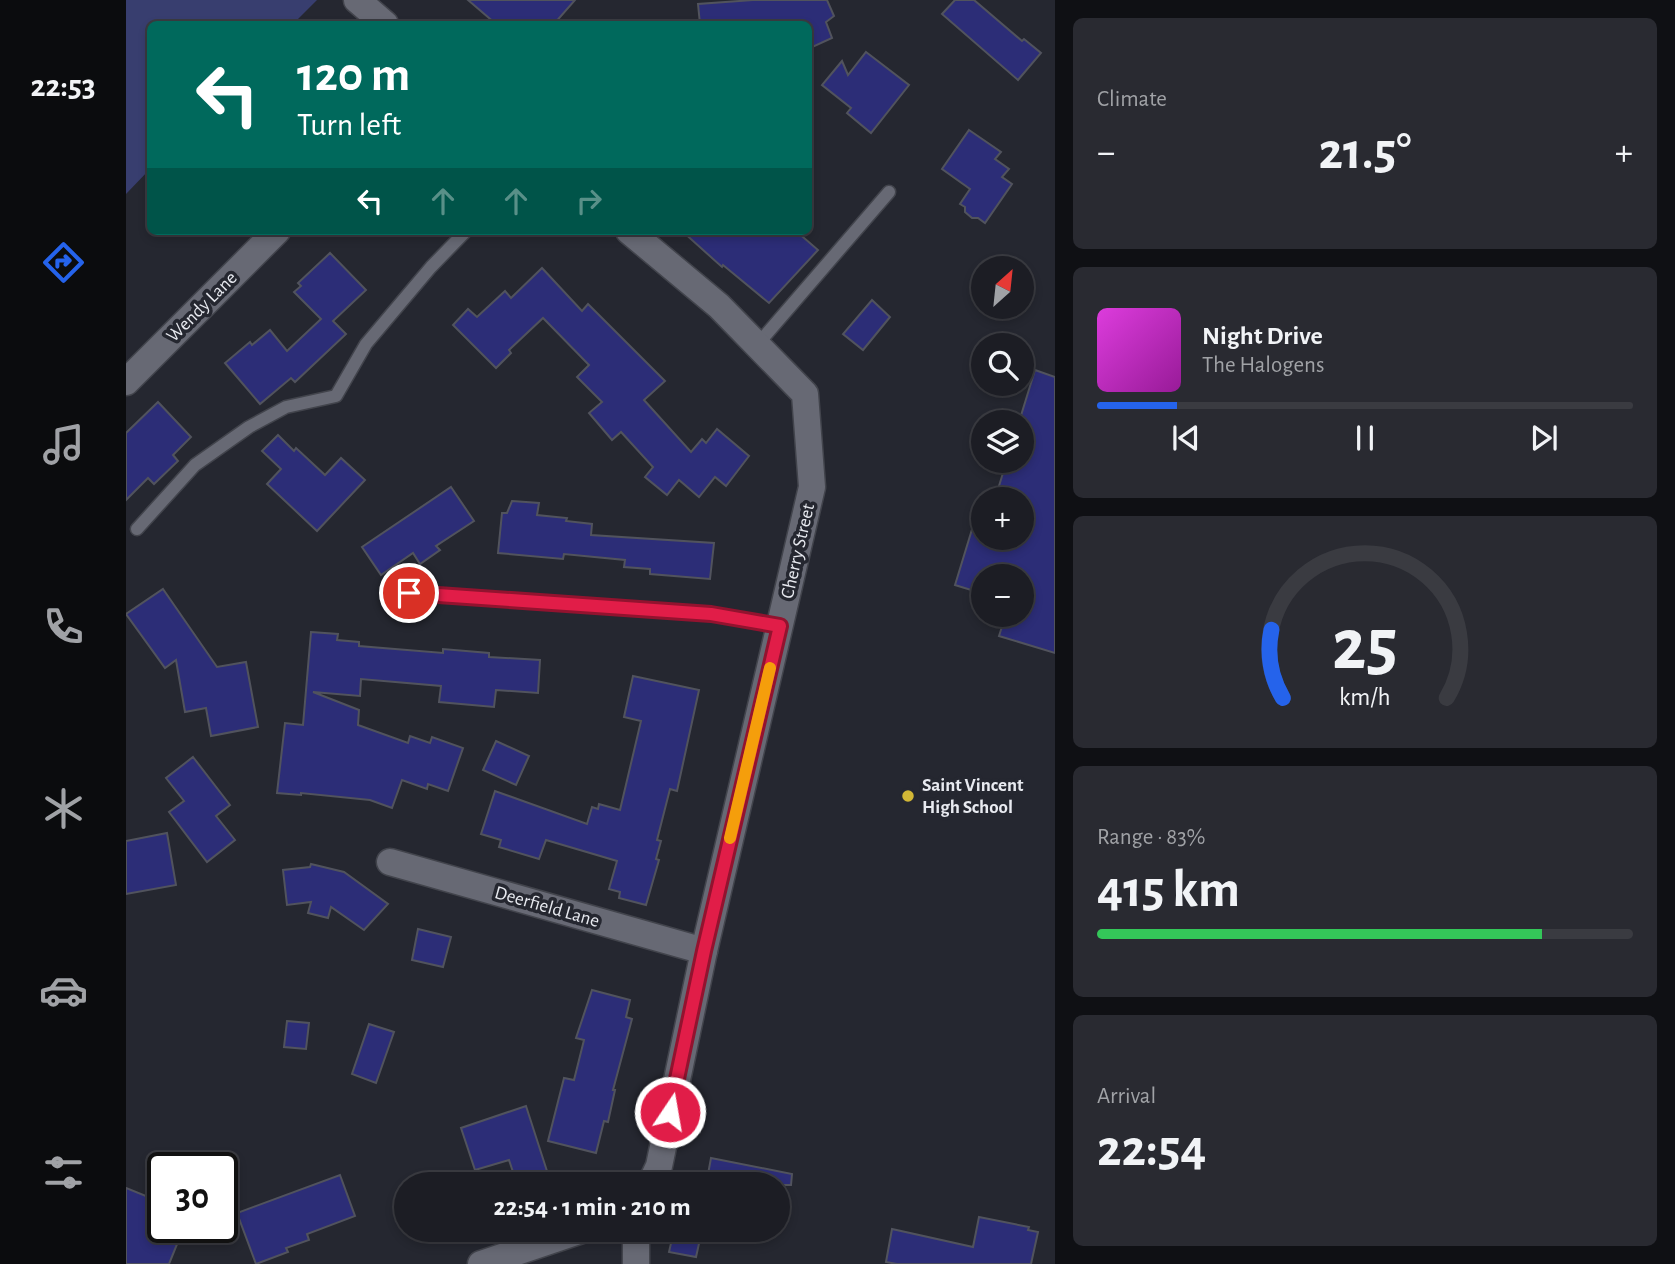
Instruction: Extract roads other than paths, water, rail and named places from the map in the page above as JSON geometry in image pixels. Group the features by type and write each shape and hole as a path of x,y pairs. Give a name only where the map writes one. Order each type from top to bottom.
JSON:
{"street":[{"path":"357,0 382,21"},
{"name":"Wendy Lane","path":"126,382 273,235"},
{"name":"Cherry Street","path":"634,235 719,306 805,394 811,443 812,487 704,951 656,1172"},
{"name":"Deerfield Lane","path":"390,862 704,951"},
{"path":"481,1264 546,1242"},
{"path":"636,1242 636,1264"}],"lane":[{"path":"758,345 889,192"},
{"path":"137,529 195,464 249,427 286,407 336,396 366,344 431,267 462,235"},
{"path":"409,593 711,614 780,626"}],"place":[{"name":"Saint Vincent High School","path":"908,796"}]}
